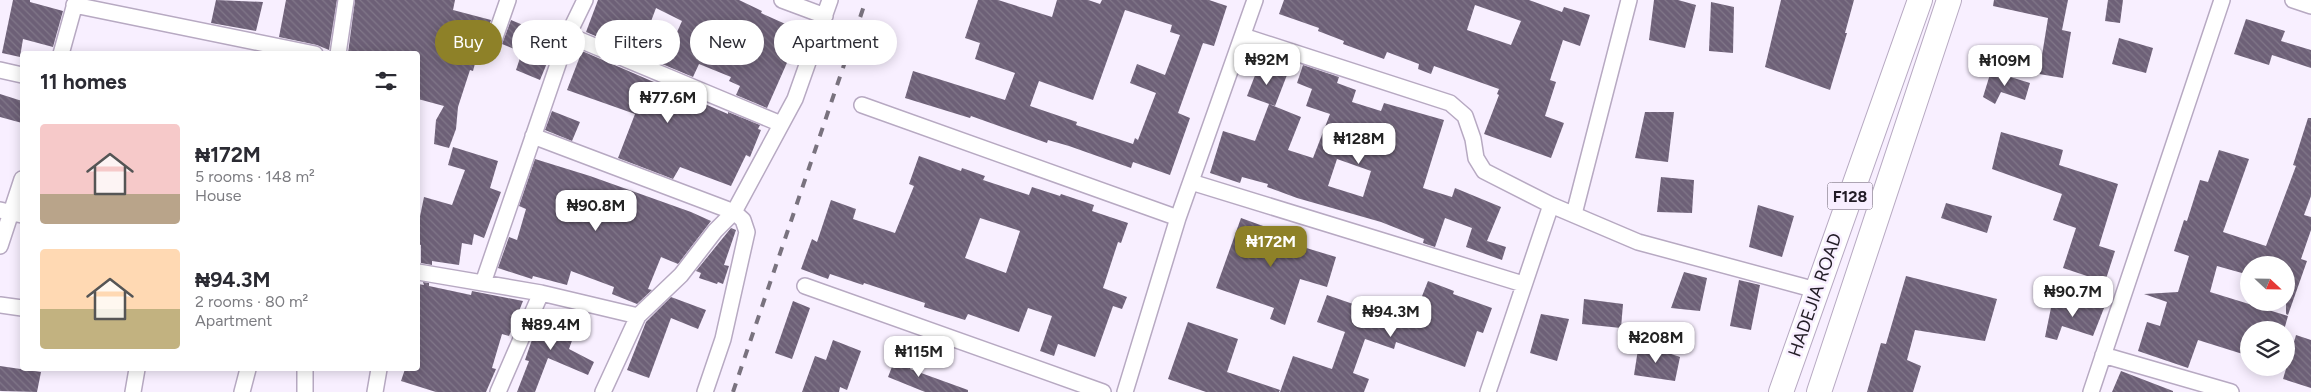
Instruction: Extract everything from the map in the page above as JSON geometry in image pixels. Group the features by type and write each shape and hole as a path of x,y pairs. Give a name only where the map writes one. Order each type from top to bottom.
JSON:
{"main road":[{"name":"HADEJIA ROAD","path":"1781,392 1920,0"},
{"name":"HADEJIA ROAD","path":"1819,392 1949,0"}],"street":[{"path":"338,51 346,0"},
{"path":"501,20 508,0"},
{"path":"575,20 585,0"},
{"path":"782,0 824,16"},
{"path":"603,392 638,316 681,274 715,231 734,212 795,99 830,0"},
{"path":"1125,392 1178,218 1255,0"},
{"path":"1574,214 1629,0"},
{"path":"2091,392 2222,0"},
{"path":"2293,0 2311,6"},
{"path":"62,51 75,2 301,51"},
{"path":"1243,36 1450,103 1465,116 1474,139 1476,158 1484,171 1551,205 1638,242 1816,290"},
{"path":"585,42 781,124"},
{"path":"483,283 558,65"},
{"path":"0,70 20,75"},
{"path":"862,106 1178,218"},
{"path":"533,136 734,212 743,220 747,232 722,339 705,392"},
{"path":"1191,182 1523,284"},
{"path":"0,246 20,185"},
{"path":"1488,392 1551,205"},
{"path":"420,272 542,292 638,316"},
{"path":"805,286 1103,392"},
{"path":"498,392 542,292"},
{"path":"0,305 20,308"},
{"path":"2103,355 2231,392"},
{"path":"133,392 136,371"},
{"path":"242,392 247,371"},
{"path":"305,371 305,392"},
{"path":"375,392 379,371"}],"building":[{"path":"13,0 30,0 30,2 63,11 53,47 23,39 20,57 2,53"},
{"path":"216,0 263,2 256,31 211,23"},
{"path":"286,0 337,0 329,50 317,45 279,37"},
{"path":"355,0 455,0 453,10 491,20 435,20 435,65 475,65 473,71 470,70 458,107 456,129 449,148 434,144 436,120 444,106 420,100 420,51 348,51"},
{"path":"598,0 739,0 777,20 774,20 774,65 786,65 767,108 736,95 740,86 729,81 731,77 701,65 764,65 764,20 690,20 690,65 699,65 693,77 664,65 680,65 680,25 682,21 656,8 652,20 595,20 595,36 586,32"},
{"path":"978,0 998,0 1052,17 1057,0 1088,0 1100,4 1102,0 1209,0 1227,6 1214,46 1203,43 1178,113 1190,118 1170,175 1133,162 1131,168 1069,146 1048,140 1047,143 971,116 970,118 905,98 913,71 1005,100 1015,73 975,59 980,43 965,38","holes":["1125,10 1172,25 1170,32 1180,35 1165,75 1137,64 1130,83 1156,93 1138,140 1135,138 1133,144 1076,125 1077,122 1030,106 1039,81 1093,100"]},
{"path":"1284,0 1529,0 1562,12 1564,7 1590,15 1580,46 1563,40 1550,80 1556,82 1545,116 1564,123 1551,158 1484,134 1499,95 1497,94 1499,89 1434,66 1431,74 1418,69 1419,64 1387,52 1384,59 1343,44 1344,41 1318,31 1319,28 1279,14","holes":["1475,5 1521,21 1511,45 1467,30"]},
{"path":"1654,0 1678,0 1696,5 1685,48 1649,40"},
{"path":"1781,0 1854,0 1845,33 1847,33 1830,90 1765,67"},
{"path":"1994,0 2068,0 2062,30 2071,32 2063,78 2039,74 2048,18 1993,6"},
{"path":"2108,0 2123,0 2120,23 2105,21"},
{"path":"1711,2 1734,7 1733,53 1709,51"},
{"path":"2246,19 2285,31 2281,41 2311,50 2311,68 2272,55 2269,65 2234,54"},
{"path":"511,20 512,48 502,44"},
{"path":"2119,38 2153,48 2146,73 2112,64"},
{"path":"585,52 595,57 595,65 614,65 728,114 728,112 760,125 758,129 761,130 750,157 746,155 731,186 680,167 673,179 618,158 635,114 567,90 577,65 585,65"},
{"path":"518,65 546,65 540,80 516,70"},
{"path":"1259,65 1287,75 1275,106 1247,96"},
{"path":"1303,65 1339,77 1337,83 1356,90 1352,102 1381,111 1384,103 1444,120 1423,188 1452,197 1455,188 1501,207 1487,241 1506,247 1502,260 1466,247 1472,228 1445,218 1435,247 1423,243 1424,239 1381,222 1297,198 1267,187 1268,184 1242,177 1240,183 1210,173 1223,131 1255,141 1269,104 1301,117 1288,150 1313,158 1330,114 1306,106 1312,89 1297,83","holes":["1337,159 1371,171 1363,197 1328,186"]},
{"path":"1991,71 2030,83 2025,100 2001,92 1995,104 1983,97"},
{"path":"0,94 20,100 20,122 0,117"},
{"path":"552,111 580,122 572,141 545,130"},
{"path":"1645,112 1674,112 1668,162 1635,158"},
{"path":"2308,118 2311,118 2311,196 2304,215 2311,217 2311,230 2301,259 2307,261 2295,295 2295,256 2240,256 2240,272 2217,266 2210,292 2240,301 2240,311 2272,311 2288,316 2287,321 2240,321 2240,353 2198,340 2188,368 2138,351 2147,322 2160,326 2167,302 2144,294 2178,292 2189,256 2174,251 2184,220 2187,221 2200,180 2208,182 2219,150 2249,159 2223,232 2266,246 2296,166 2293,165"},
{"path":"2001,132 2063,150 2059,165 2118,184 2099,246 2115,251 2105,282 2063,268 2076,228 2053,220 2062,194 1992,169"},
{"path":"453,147 498,161 490,188 501,192 484,238 474,234 472,245 462,243 459,265 432,261 432,265 421,263 420,216 424,197 452,205 465,170 448,165"},
{"path":"919,156 961,171 962,168 985,176 983,180 1029,195 1032,187 1060,196 1061,194 1094,205 1092,211 1128,223 1121,243 1118,242 1103,288 1127,297 1122,309 1113,306 1095,357 1058,344 1054,356 1040,351 1052,316 1028,308 1019,332 968,314 965,320 946,314 924,307 925,303 864,283 863,285 830,274 828,279 801,269 812,239 817,242 831,200 856,209 853,219 895,233 914,186 909,184","holes":["980,218 1020,231 1006,273 965,258"]},
{"path":"535,159 590,176 711,221 678,264 661,257 648,289 652,290 637,304 612,294 614,287 571,271 567,285 533,276 532,279 498,268 509,237 517,240 526,209 519,206"},
{"path":"1661,177 1694,180 1692,213 1657,212"},
{"path":"1946,203 1992,216 1987,233 1941,218"},
{"path":"1758,205 1794,216 1782,257 1749,247"},
{"path":"1241,218 1305,241 1303,247 1336,257 1327,287 1300,279 1285,325 1270,319 1274,308 1216,288"},
{"path":"731,228 736,230 724,265 729,266 723,284 699,278 701,273 696,271"},
{"path":"1684,272 1707,278 1700,311 1671,308"},
{"path":"1906,276 1997,299 1985,341 1915,330 1907,360 1921,366 1913,392 1867,392 1881,343 1886,344"},
{"path":"1739,280 1760,285 1751,330 1730,326"},
{"path":"1428,281 1454,291 1453,294 1492,308 1483,333 1477,331 1465,367 1396,342 1394,349 1365,339 1353,373 1369,379 1364,392 1280,392 1293,356 1332,369 1345,332 1317,322 1327,295 1411,324"},
{"path":"423,282 429,283 429,286 471,295 472,291 523,301 509,336 502,334 492,368 496,369 486,392 436,392 401,381 404,371 420,371 420,284 424,285"},
{"path":"671,297 706,310 698,329 671,318 649,378 627,370 646,322"},
{"path":"2053,298 2081,305 2106,303 2093,336 2062,326 2057,340 2045,337"},
{"path":"1584,299 1623,304 1621,328 1582,324"},
{"path":"793,301 810,308 792,359 775,353"},
{"path":"544,311 570,321 566,332 574,335 569,349 594,362 588,375 548,358 535,392 517,392 529,361 525,360"},
{"path":"1541,314 1569,319 1557,361 1530,353"},
{"path":"1188,322 1238,339 1227,372 1280,390 1279,392 1206,392 1168,379"},
{"path":"2296,335 2311,340 2311,388 2283,379 2284,376 2295,376"},
{"path":"833,340 861,351 847,390 840,387 839,392 802,392 815,356 826,360"},
{"path":"1639,343 1680,357 1675,381 1634,375"},
{"path":"897,354 914,361 910,369 968,390 968,392 925,392 888,377"},
{"path":"0,366 20,369 20,371 41,372 37,392 0,391"},
{"path":"2121,371 2173,391 2173,392 2112,392"}],"railway":[{"path":"733,392 866,0"}]}
